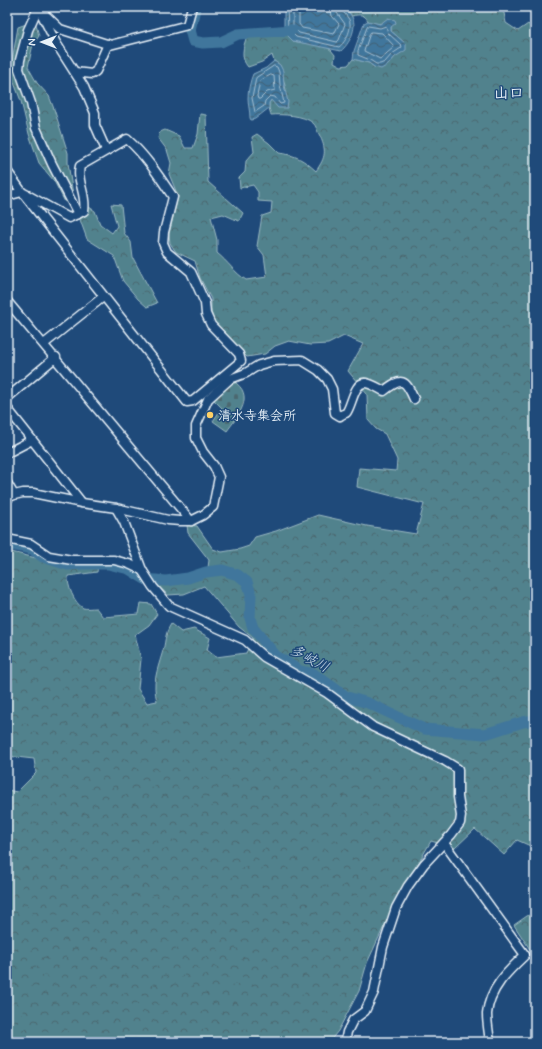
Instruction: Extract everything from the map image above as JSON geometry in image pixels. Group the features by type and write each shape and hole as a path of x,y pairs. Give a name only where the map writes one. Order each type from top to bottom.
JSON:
{"street":[{"path":"38,8 60,29 110,45 187,25 192,7"},
{"path":"38,8 56,43 84,87 95,113 95,125 106,150"},
{"path":"38,8 28,30 19,69 31,103 36,128 52,164 78,214"},
{"path":"75,72 92,74 96,71 108,44"},
{"path":"7,196 22,192 68,218 78,214 84,210 85,202 78,172 80,166 127,139 136,146 157,172 173,197 164,232 163,243 167,252 191,272 205,302 206,314 211,326 239,354 241,361 205,396 196,426 196,438 203,452 214,466 219,477 213,507 203,516 191,521 180,522 116,508 33,493 23,493 11,496 7,483"},
{"path":"7,171 103,297 187,402 205,396 230,379 246,373 259,365 274,361 302,360 318,370 327,379 332,389 335,413 340,416 346,413 357,388 363,382 384,391 394,383 403,382 407,385 414,399"},
{"path":"44,344 103,297"},
{"path":"7,301 56,357 191,521"},
{"path":"7,398 56,357"},
{"path":"8,412 82,503"},
{"path":"7,453 32,440"},
{"path":"116,508 124,522 142,570 153,587 169,606 245,640 264,657 327,693 373,727 445,761 458,769 458,797 461,816 460,823 444,843 422,866 408,886 396,908 383,947 374,992 365,1011 353,1020 347,1032 345,1042"},
{"path":"7,539 31,544 49,556 72,560 114,560 129,564 142,570"},
{"path":"444,843 525,955 505,974 493,992 487,1014 490,1042"}],"green space":[{"path":"345,7 499,7 504,13 506,23 518,31 528,24 535,30 535,848 517,840 504,855 475,829 455,848 431,841 401,890 367,963 359,991 338,1031 329,1042 7,1042 7,790 17,792 36,773 34,759 7,756 7,551 40,559 67,568 98,565 97,572 68,576 68,580 72,594 80,606 83,608 96,608 103,617 139,614 141,603 151,604 157,614 149,625 135,635 141,659 138,689 147,703 157,701 155,688 158,666 166,635 171,624 181,632 194,629 210,638 207,650 216,657 246,653 253,638 239,627 204,586 184,594 168,595 158,586 158,583 183,582 207,575 209,560 188,533 187,525 197,526 213,549 222,552 249,546 255,537 276,531 318,515 367,526 416,534 424,504 357,487 359,468 396,471 397,460 385,434 376,429 368,420 367,394 348,371 363,344 344,336 328,344 310,345 289,341 275,346 265,354 247,357 215,324 211,312 211,299 200,278 195,261 176,252 170,243 169,234 178,196 169,174 171,163 167,150 158,138 160,132 165,130 179,136 185,148 193,148 198,134 200,114 206,115 208,182 243,213 239,221 223,214 211,217 217,240 217,253 246,280 267,277 264,255 257,246 262,216 271,213 272,202 258,201 258,192 253,185 240,188 239,178 245,172 246,161 254,152 252,137 257,134 279,153 290,155 299,159 316,171 322,162 324,149 316,127 309,120 293,116 271,115 269,103 272,99 278,108 286,90 280,65 274,61 272,55 262,62 248,67 245,64 243,56 244,44 247,36 282,35 284,32 293,41 326,47 335,55 334,62 341,66 348,65 353,59 369,63 374,67 388,65 406,44 391,31 391,27 384,22 376,23 368,21 362,15 352,16"},
{"path":"35,21 39,36 33,44 28,67 37,83 49,96 54,109 68,153 68,163 74,201 65,202 54,181 39,163 29,134 21,101 10,72 18,27"},
{"path":"111,204 121,205 124,233 131,242 133,258 157,303 147,307 138,299 123,281 114,256 87,239 79,217 85,215 89,207 95,211 100,224 112,233 117,226"},
{"path":"233,381 240,387 244,399 240,412 227,431 213,421 222,408 212,398"},
{"path":"534,913 535,915 535,957 514,925"}],"water":[{"path":"284,7 345,7 354,21 352,36 341,51 293,41 284,32"},
{"path":"388,18 395,20 396,23 391,27 391,31 406,44 406,50 381,69 374,67 369,63 353,59 354,51 364,23 368,21 380,24"},
{"path":"274,61 280,65 283,71 284,85 288,102 287,108 278,108 271,100 269,103 269,108 255,119 251,120 248,98 249,86 253,74 266,68"}],"waterway":[{"path":"195,9 190,30 193,41 203,43 221,42 238,34 292,30"},
{"name":"多岐川","path":"7,544 32,549 43,557 68,565 108,564 129,569 145,579 166,581 188,578 206,572 222,570 238,575 247,582 251,594 250,618 253,628 276,656 300,671 314,674 347,697 368,703 424,729 485,734 523,722 535,720"}],"place":[{"name":"清水寺集会所","path":"210,415"}],"district":[{"name":"山口","path":"509,93"}]}
